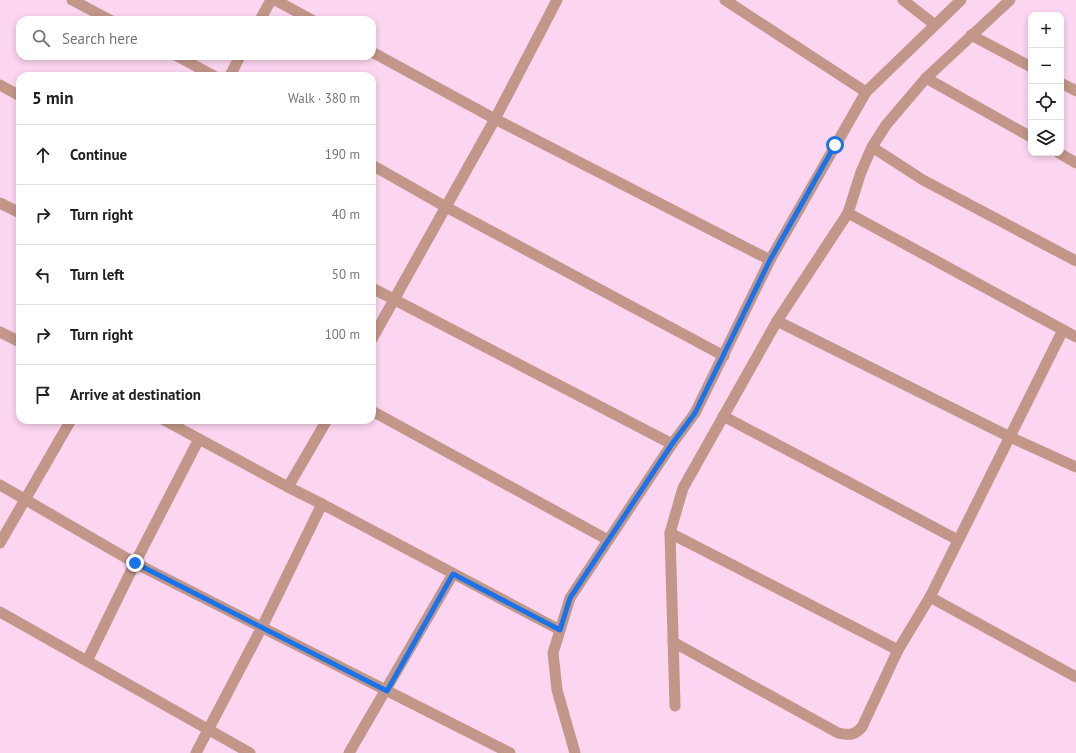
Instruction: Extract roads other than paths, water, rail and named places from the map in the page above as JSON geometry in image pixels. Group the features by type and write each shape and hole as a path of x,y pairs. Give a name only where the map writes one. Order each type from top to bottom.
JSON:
{"street":[{"path":"72,0 102,16"},
{"path":"262,16 271,0"},
{"path":"275,0 305,16"},
{"path":"376,332 496,119 557,0"},
{"path":"725,0 866,92"},
{"path":"903,0 934,25"},
{"path":"575,753 557,690 553,653 570,598 672,444 695,413 770,260 866,92 961,0"},
{"path":"675,706 670,533 683,488 777,321 848,213 861,172 872,147 886,125 926,78 1010,0"},
{"path":"971,35 1028,64"},
{"path":"376,54 496,119 770,260"},
{"path":"184,60 207,72"},
{"path":"232,72 238,60"},
{"path":"926,78 1028,135"},
{"path":"1063,84 1076,91"},
{"path":"0,85 16,94"},
{"path":"872,147 923,180 1076,261"},
{"path":"1064,156 1076,162"},
{"path":"376,167 446,207 724,356"},
{"path":"0,203 16,211"},
{"path":"848,213 1076,337"},
{"path":"376,290 672,444"},
{"path":"777,321 1010,437 1076,466"},
{"path":"673,642 838,733 849,735 856,733 862,727 898,650 930,597 1064,330"},
{"path":"0,332 16,340"},
{"path":"376,413 608,540"},
{"path":"723,416 958,540"},
{"path":"0,543 69,424"},
{"path":"172,424 560,630"},
{"path":"288,487 325,424"},
{"path":"87,661 135,563 200,439"},
{"path":"0,485 135,563 387,691 498,750 510,753"},
{"path":"196,753 262,627 322,504"},
{"path":"670,533 898,650"},
{"path":"349,753 387,691 453,574"},
{"path":"930,597 1076,677"},
{"path":"0,612 250,753"}]}
